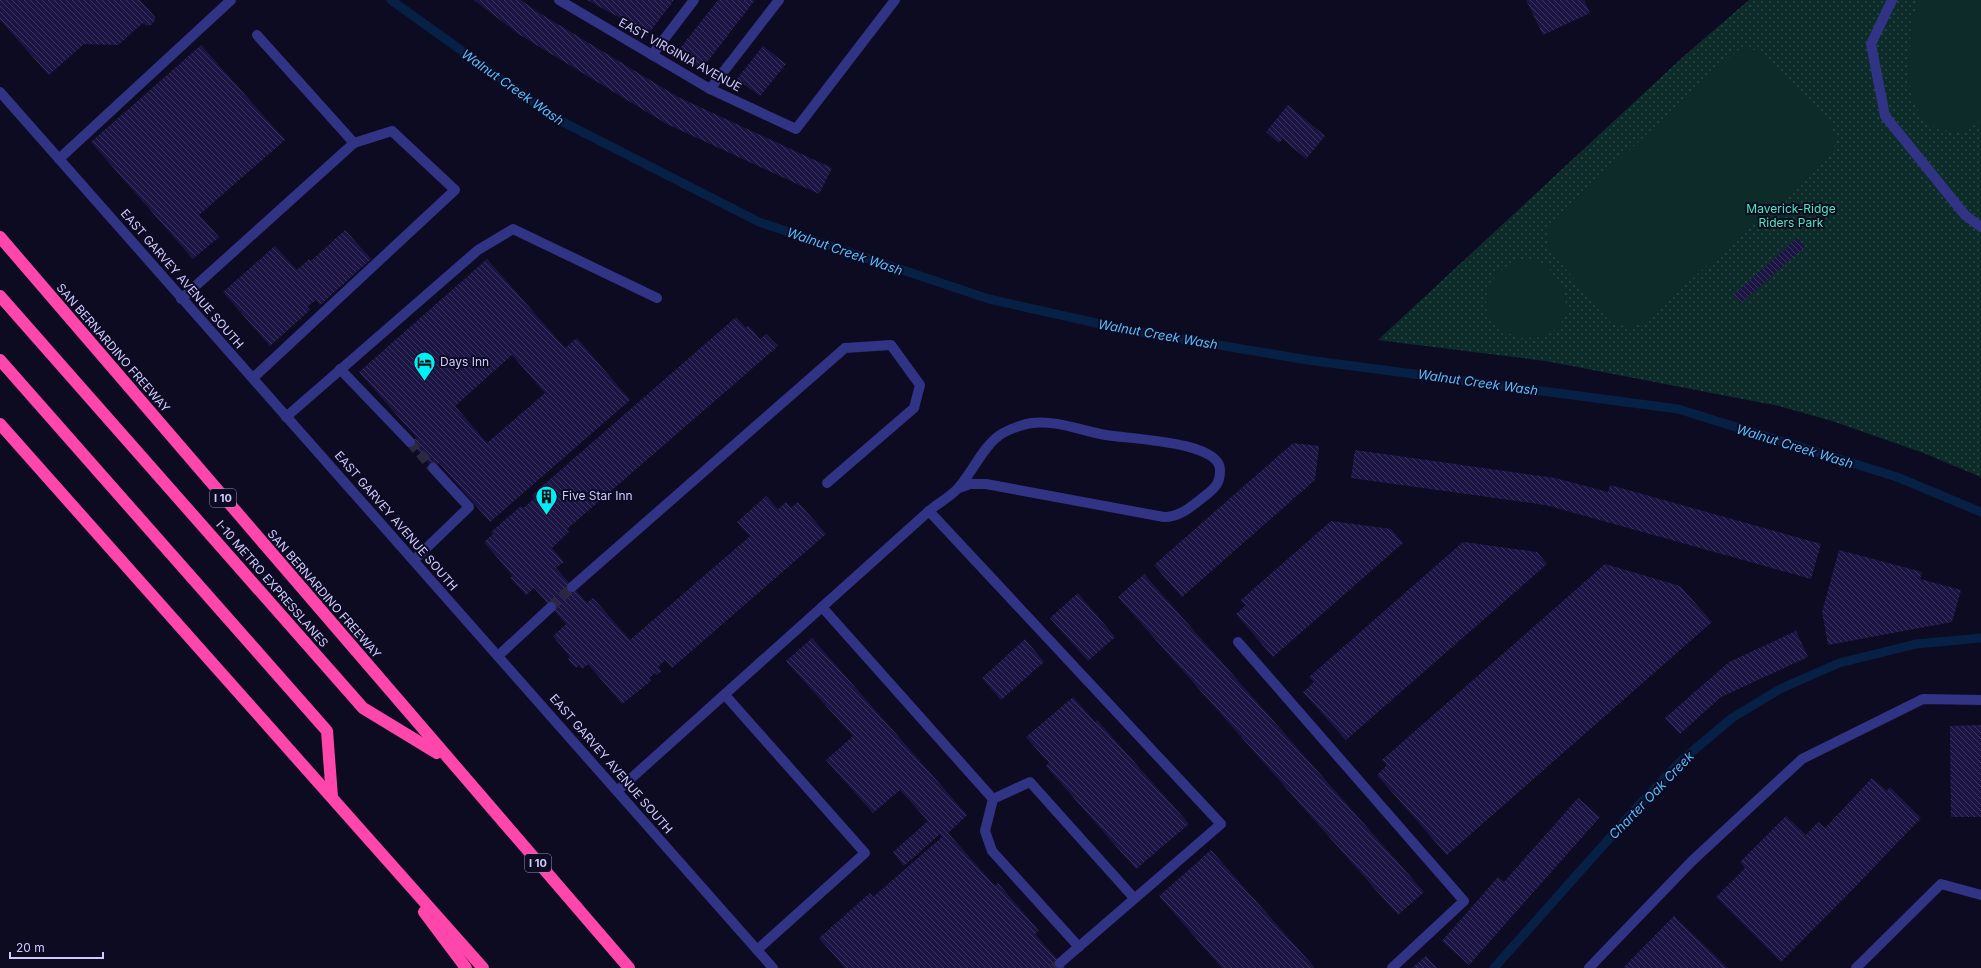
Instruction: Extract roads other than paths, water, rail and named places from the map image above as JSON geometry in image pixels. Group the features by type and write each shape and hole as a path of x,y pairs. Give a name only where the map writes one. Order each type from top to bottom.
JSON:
{"highway":[{"name":"SAN BERNARDINO FREEWAY","path":"0,237 629,968"},
{"name":"I-10 METRO EXPRESSLANES","path":"0,296 363,708 447,758"},
{"path":"0,360 327,731 332,797"},
{"path":"0,424 484,968"},
{"path":"374,846 466,968"}],"street":[{"path":"59,159 231,0"},
{"name":"EAST VIRGINIA AVENUE","path":"559,0 710,89 796,129 895,0"},
{"path":"652,55 694,0"},
{"path":"710,89 779,0"},
{"path":"1892,0 1870,44 1885,116 1965,215 1981,227"},
{"path":"257,35 354,143"},
{"name":"EAST GARVEY AVENUE SOUTH","path":"0,92 181,299 253,378 774,968"},
{"path":"181,299 354,143 392,132 455,190 253,378"},
{"path":"286,417 478,250 513,228 657,298"},
{"path":"572,587 845,348 891,345 920,385 914,408 827,483"},
{"path":"340,369 410,442"},
{"path":"617,791 929,511 958,488 986,450 1003,433 1032,423 1065,425 1105,435 1192,446 1213,456 1221,467 1220,480 1213,490 1191,508 1174,517 1164,517 986,484 970,484 958,488"},
{"path":"414,560 469,507 434,468"},
{"path":"929,511 1221,824 1060,963"},
{"path":"498,656 551,607"},
{"path":"822,607 993,800"},
{"path":"1238,642 1464,901 1392,968"},
{"path":"725,695 865,853 757,950"},
{"path":"1589,968 1692,860 1802,759 1923,699 1981,700"},
{"path":"1079,947 992,851 985,831 993,800 1030,782 1134,898"},
{"path":"1856,968 1941,884 1981,895"}],"waterway":[{"name":"Walnut Creek Wash","path":"391,0 557,119 759,222 989,299 1123,329 1308,360 1678,409 1897,477 1981,512"},
{"name":"Charter Oak Creek","path":"1494,968 1640,804 1680,762 1732,718 1780,689 1839,663 1916,644 1981,638"}],"tunnel":[{"path":"410,442 433,468"},
{"path":"551,607 572,587"},
{"path":"1054,968 1060,963"}],"place":[{"name":"Days Inn","path":"425,382"},
{"name":"Five Star Inn","path":"547,516"}],"park label":[{"name":"Maverick-Ridge Riders Park","path":"1791,216"}]}
